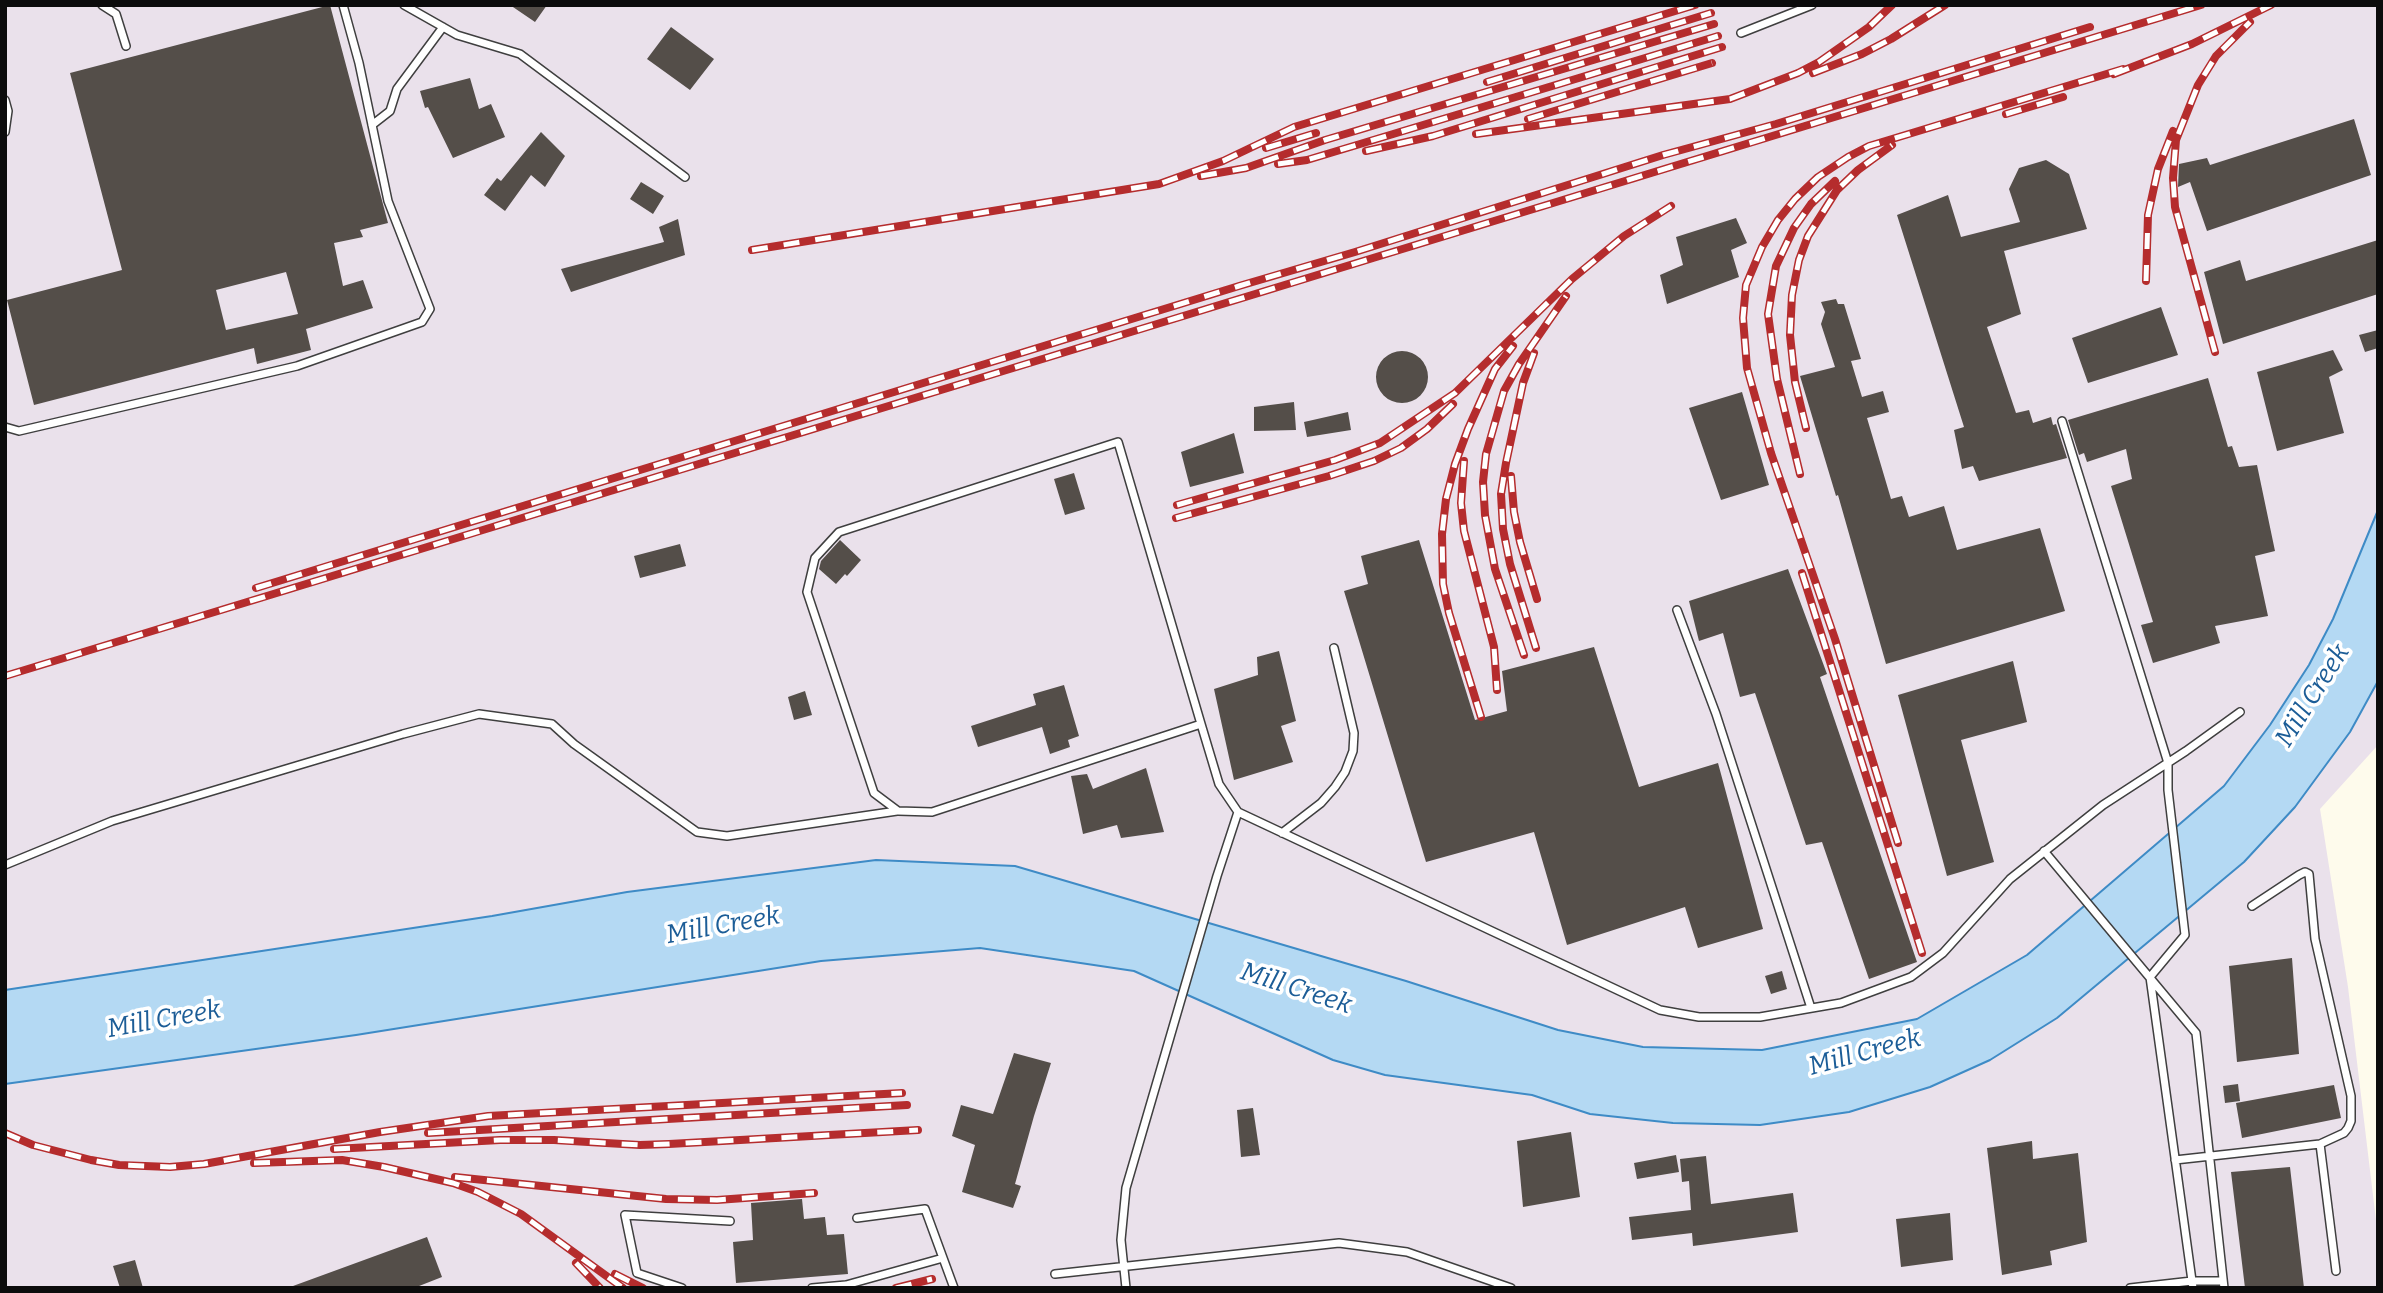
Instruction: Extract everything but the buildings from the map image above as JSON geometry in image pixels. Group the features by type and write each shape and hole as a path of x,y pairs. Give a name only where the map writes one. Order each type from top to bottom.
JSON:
{"lane":[{"path":"102,5 116,14 126,46"},
{"path":"5,427 19,431 297,366 422,322 430,309 388,201 343,5"},
{"path":"404,5 457,35 520,54 685,177"},
{"path":"1741,33 1812,5"},
{"path":"372,125 390,111 397,89 443,27"},
{"path":"5,100 8,111 5,132"},
{"path":"2062,421 2168,763 2168,790 2185,935 2150,977 2192,1284"},
{"path":"898,811 874,793 807,592 815,558 839,531 1118,442 1219,784 1238,812 1660,1010 1699,1017 1760,1017 1841,1003 1911,977 1943,953 2010,878 2103,805 2240,712"},
{"path":"1676,610 1716,714 1811,1009"},
{"path":"1282,833 1328,795 1345,772 1353,751 1354,733 1334,648"},
{"path":"5,864 112,821 479,714 552,724 573,744 697,832 727,836 898,811 932,812 1201,724"},
{"path":"1126,1288 1121,1240 1126,1188 1238,812"},
{"path":"2044,851 2196,1033 2224,1284 2130,1288"},
{"path":"2175,1160 2320,1144 2344,1133 2351,1121 2351,1097 2315,939 2309,874 2305,872 2299,875 2252,906"},
{"path":"2320,1144 2336,1271"},
{"path":"857,1218 925,1209 954,1288"},
{"path":"682,1288 637,1273 625,1215 730,1221"},
{"path":"1055,1274 1339,1243 1408,1252 1511,1288"},
{"path":"812,1288 846,1285 943,1258"}],"shaded area":[{"path":"5,5 2378,5 2378,745 2320,809 2348,987 2378,1237 2378,1288 5,1288"}],"water":[{"name":"Mill Creek","path":"2378,510 2378,681 2350,732 2295,807 2244,862 2057,1018 1990,1060 1930,1087 1849,1112 1760,1125 1673,1123 1590,1114 1532,1095 1385,1075 1333,1060 1134,971 980,948 821,961 356,1035 5,1084 5,990 492,916 627,892 876,860 1015,866 1406,981 1558,1030 1643,1047 1762,1050 1917,1019 2027,955 2224,786 2270,725 2309,665 2333,619"}],"railway":[{"path":"752,250 1159,184 1223,161 1294,127 1695,5"},
{"path":"1476,134 1730,99 1819,62 1869,27 1892,5"},
{"path":"1813,73 1862,54 1945,5"},
{"path":"5,676 2201,5"},
{"path":"2114,74 2192,44 2271,5"},
{"path":"1487,82 1711,13"},
{"path":"2215,352 2175,207 2173,178 2176,140 2198,85 2216,56 2250,22"},
{"path":"1201,176 1246,168 1325,140 1714,24"},
{"path":"256,588 1355,252 1663,155 1776,124 2090,27"},
{"path":"1278,164 1307,160 1718,36"},
{"path":"1366,151 1433,136 1722,47"},
{"path":"1528,119 1712,63"},
{"path":"1898,843 1835,639 1771,453 1747,368 1743,318 1746,285 1762,247 1778,220 1818,177 1848,157 1869,146 2123,69"},
{"path":"2006,114 2063,97"},
{"path":"2146,281 2148,215 2158,169 2173,131"},
{"path":"1266,148 1316,133"},
{"path":"1806,428 1795,382 1790,335 1792,295 1799,260 1808,236 1837,190 1858,170 1892,145"},
{"path":"1800,474 1777,379 1768,314 1776,266 1794,228 1811,204 1835,181"},
{"path":"1177,505 1335,460 1380,443 1455,393 1572,279 1624,236 1671,206"},
{"path":"1524,655 1495,569 1485,515 1483,482 1486,454 1504,391 1519,364 1566,296"},
{"path":"1481,717 1449,613 1443,584 1442,534 1446,499 1468,429 1495,369 1513,346"},
{"path":"1534,353 1523,383 1501,494 1503,529 1510,564 1536,648"},
{"path":"1176,518 1374,461 1401,448 1427,429 1453,404"},
{"path":"1464,461 1461,503 1464,531 1494,647 1497,690"},
{"path":"1511,476 1520,542 1537,599"},
{"path":"1802,573 1922,953"},
{"path":"5,1133 33,1145 91,1160 119,1165 170,1167 204,1164 380,1132 488,1116 902,1093"},
{"path":"428,1133 907,1105"},
{"path":"334,1149 500,1140 640,1145 918,1130"},
{"path":"254,1163 342,1160 453,1183 478,1192 521,1214 623,1288"},
{"path":"455,1177 666,1199 717,1200 814,1193"},
{"path":"576,1263 600,1288"},
{"path":"615,1274 643,1288"},
{"path":"896,1288 932,1279"}]}
